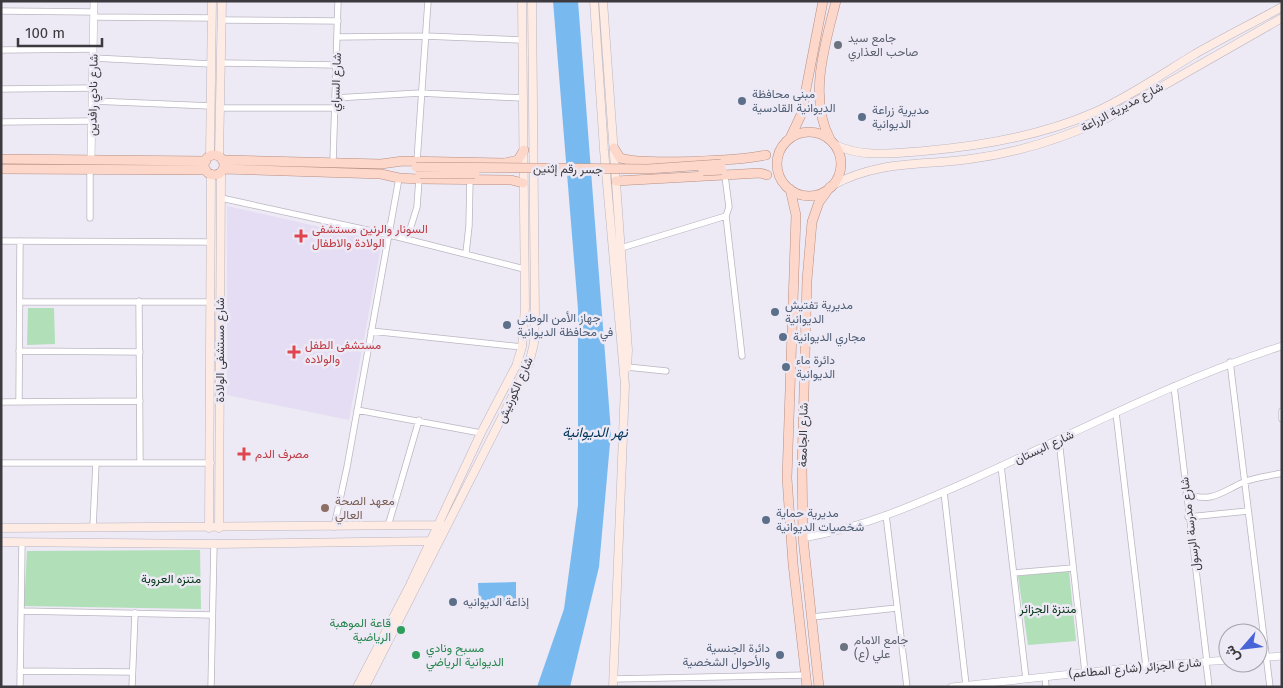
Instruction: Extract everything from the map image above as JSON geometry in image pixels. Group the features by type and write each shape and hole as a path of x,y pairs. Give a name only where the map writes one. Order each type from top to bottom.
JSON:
{"main road":[{"path":"212,1 211,106 215,165"},
{"path":"215,165 220,108 222,1"},
{"path":"524,1 532,2"},
{"name":"شارع الكورنيش","path":"357,687 439,525 519,358 522,347 525,320 522,98 524,1"},
{"path":"594,1 604,150 611,181 621,248 628,350 613,683"},
{"path":"603,1 614,148 611,181 625,385"},
{"path":"722,170 766,155 783,146 791,136 801,115 823,1"},
{"path":"611,181 747,169 768,175 802,195 811,196 832,186 837,177 840,161 822,122 819,87 836,1"},
{"name":"شارع الكورنيش","path":"365,687 529,364 535,322 532,2"},
{"name":"شارع مديرية الزراعة","path":"832,142 860,153 910,152 967,147 1042,131 1093,113 1117,101 1196,54 1282,7"},
{"name":"شارع مديرية الزراعة","path":"832,186 849,176 879,167 970,159 1044,144 1105,119 1282,18"},
{"path":"1196,54 1202,64"},
{"path":"791,136 808,131 823,135 832,142"},
{"path":"783,146 778,165 788,188"},
{"path":"604,150 614,148"},
{"path":"614,148 620,158 633,161 696,160 766,155"},
{"path":"1,159 92,159 381,174 506,163 518,160 524,150"},
{"path":"1,169 90,169 334,162 381,164 470,178 514,180 523,183"},
{"name":"شارع مستشفى الولادة","path":"215,165 221,198 219,528"},
{"name":"شارع مستشفى الولادة","path":"209,528 210,242 215,165"},
{"path":"381,174 399,178 418,170"},
{"name":"جسر رقم إثنين","path":"418,170 599,175 722,170"},
{"name":"شارع الجامعة","path":"819,687 803,538 802,504 807,280 814,211 832,186"},
{"name":"شارع الجامعة","path":"788,188 795,206 796,224 788,504 807,687"},
{"path":"525,320 535,322"},
{"path":"519,358 529,364"},
{"path":"211,362 220,362"},
{"path":"471,455 482,459"},
{"path":"788,504 802,504"},
{"path":"1,528 334,527 449,524"},
{"path":"308,527 309,543"},
{"path":"110,542 116,540 119,535 113,528"},
{"path":"130,528 125,530 124,534 125,539 130,542"},
{"path":"1,542 214,544 440,541"},
{"path":"793,564 806,564"}],"street":[{"name":"شارع نادي رافدين","path":"92,159 94,1"},
{"name":"شارع السراي","path":"334,162 338,1"},
{"path":"408,239 416,208 420,93 428,1"},
{"path":"1,11 212,18"},
{"path":"222,20 338,21"},
{"path":"337,37 425,36 522,40"},
{"path":"1,50 93,48"},
{"path":"93,58 211,64"},
{"path":"221,63 336,65"},
{"path":"1,89 93,88"},
{"path":"336,98 420,93 522,98"},
{"path":"93,101 211,106"},
{"path":"220,108 335,108"},
{"path":"1,122 93,121"},
{"path":"90,169 90,218"},
{"path":"722,170 729,207 726,216 742,356"},
{"path":"334,527 390,235 399,178"},
{"path":"466,253 469,226 470,178"},
{"path":"221,198 408,239 524,269"},
{"path":"621,248 726,216"},
{"path":"1,241 210,242"},
{"path":"19,402 20,241"},
{"path":"139,301 140,463"},
{"path":"20,302 211,302"},
{"path":"371,331 522,347"},
{"name":"شارع البستان","path":"803,538 846,529 944,492 1174,386 1230,362 1282,346"},
{"path":"19,351 140,352"},
{"path":"1230,362 1245,482 1259,623"},
{"path":"627,367 666,371"},
{"name":"شارع مدرسة الرسول","path":"1174,386 1209,687"},
{"path":"1,402 140,401"},
{"path":"357,410 419,420 481,434"},
{"path":"1282,410 1282,419"},
{"path":"1116,413 1146,666"},
{"path":"388,526 419,420"},
{"path":"1059,440 1085,672"},
{"path":"1,463 210,463"},
{"path":"93,527 96,464"},
{"path":"1001,466 1026,679"},
{"path":"1186,494 1200,499 1210,497 1222,494 1245,482 1282,472"},
{"path":"944,492 966,685"},
{"path":"1188,517 1248,512"},
{"path":"886,515 907,687"},
{"path":"20,687 22,542"},
{"path":"211,687 214,544"},
{"path":"1014,572 1073,568"},
{"path":"812,617 897,608"},
{"path":"21,611 212,615"},
{"path":"132,687 135,613"},
{"path":"1268,657 1282,656"},
{"name":"شارع الجزائر (شارع المطاعم)","path":"952,687 1146,666 1218,661"},
{"path":"20,672 132,672"},
{"path":"1266,673 1270,687"},
{"path":"613,683 806,675"},
{"path":"1045,676 1046,687"}],"shaded area":[{"name":"مستشفى الطفل والولاده","path":"227,206 382,241 349,420 227,395"}],"green space":[{"path":"28,308 54,308 55,344 27,345"},
{"name":"متنزه العروبة","path":"200,550 201,609 24,606 27,551"},
{"name":"متنزة الجزائر","path":"1069,571 1076,641 1028,645 1018,576"}],"water":[{"name":"نهر الديوانية","path":"553,1 578,1 611,432 599,567 570,687 537,687 564,609 578,505 578,309"},
{"path":"516,582 516,602 479,603 478,583"}],"place":[{"name":"جامع سيد صاحب العذاري","path":"838,45"},
{"name":"مبنى محافظة الديوانية القادسية","path":"742,101"},
{"name":"مديرية زراعة الديوانية","path":"862,117"},
{"name":"السونار والرنين مستشفى الولادة والاطفال","path":"301,236"},
{"name":"مديرية تفتيش الديوانية","path":"775,312"},
{"name":"جهاز الأمن الوطني في محافظة الديوانية","path":"507,325"},
{"name":"مجاري الديوانية","path":"783,337"},
{"name":"مستشفى الطفل والولاده","path":"294,352"},
{"name":"دائرة ماء الديوانية","path":"786,367"},
{"name":"مصرف الدم","path":"244,454"},
{"name":"معهد الصحة العالي","path":"325,508"},
{"name":"مديرية حماية شخصيات الديوانية","path":"766,520"},
{"name":"إذاعة الديوانيه","path":"453,602"},
{"name":"قاعة الموهبة الرياضية","path":"401,630"},
{"name":"جامع الامام علي (ع)","path":"844,647"},
{"name":"مسبح ونادي الديوانية الرياضي","path":"416,655"},
{"name":"دائرة الجنسية والأحوال الشخصية","path":"780,655"}]}
